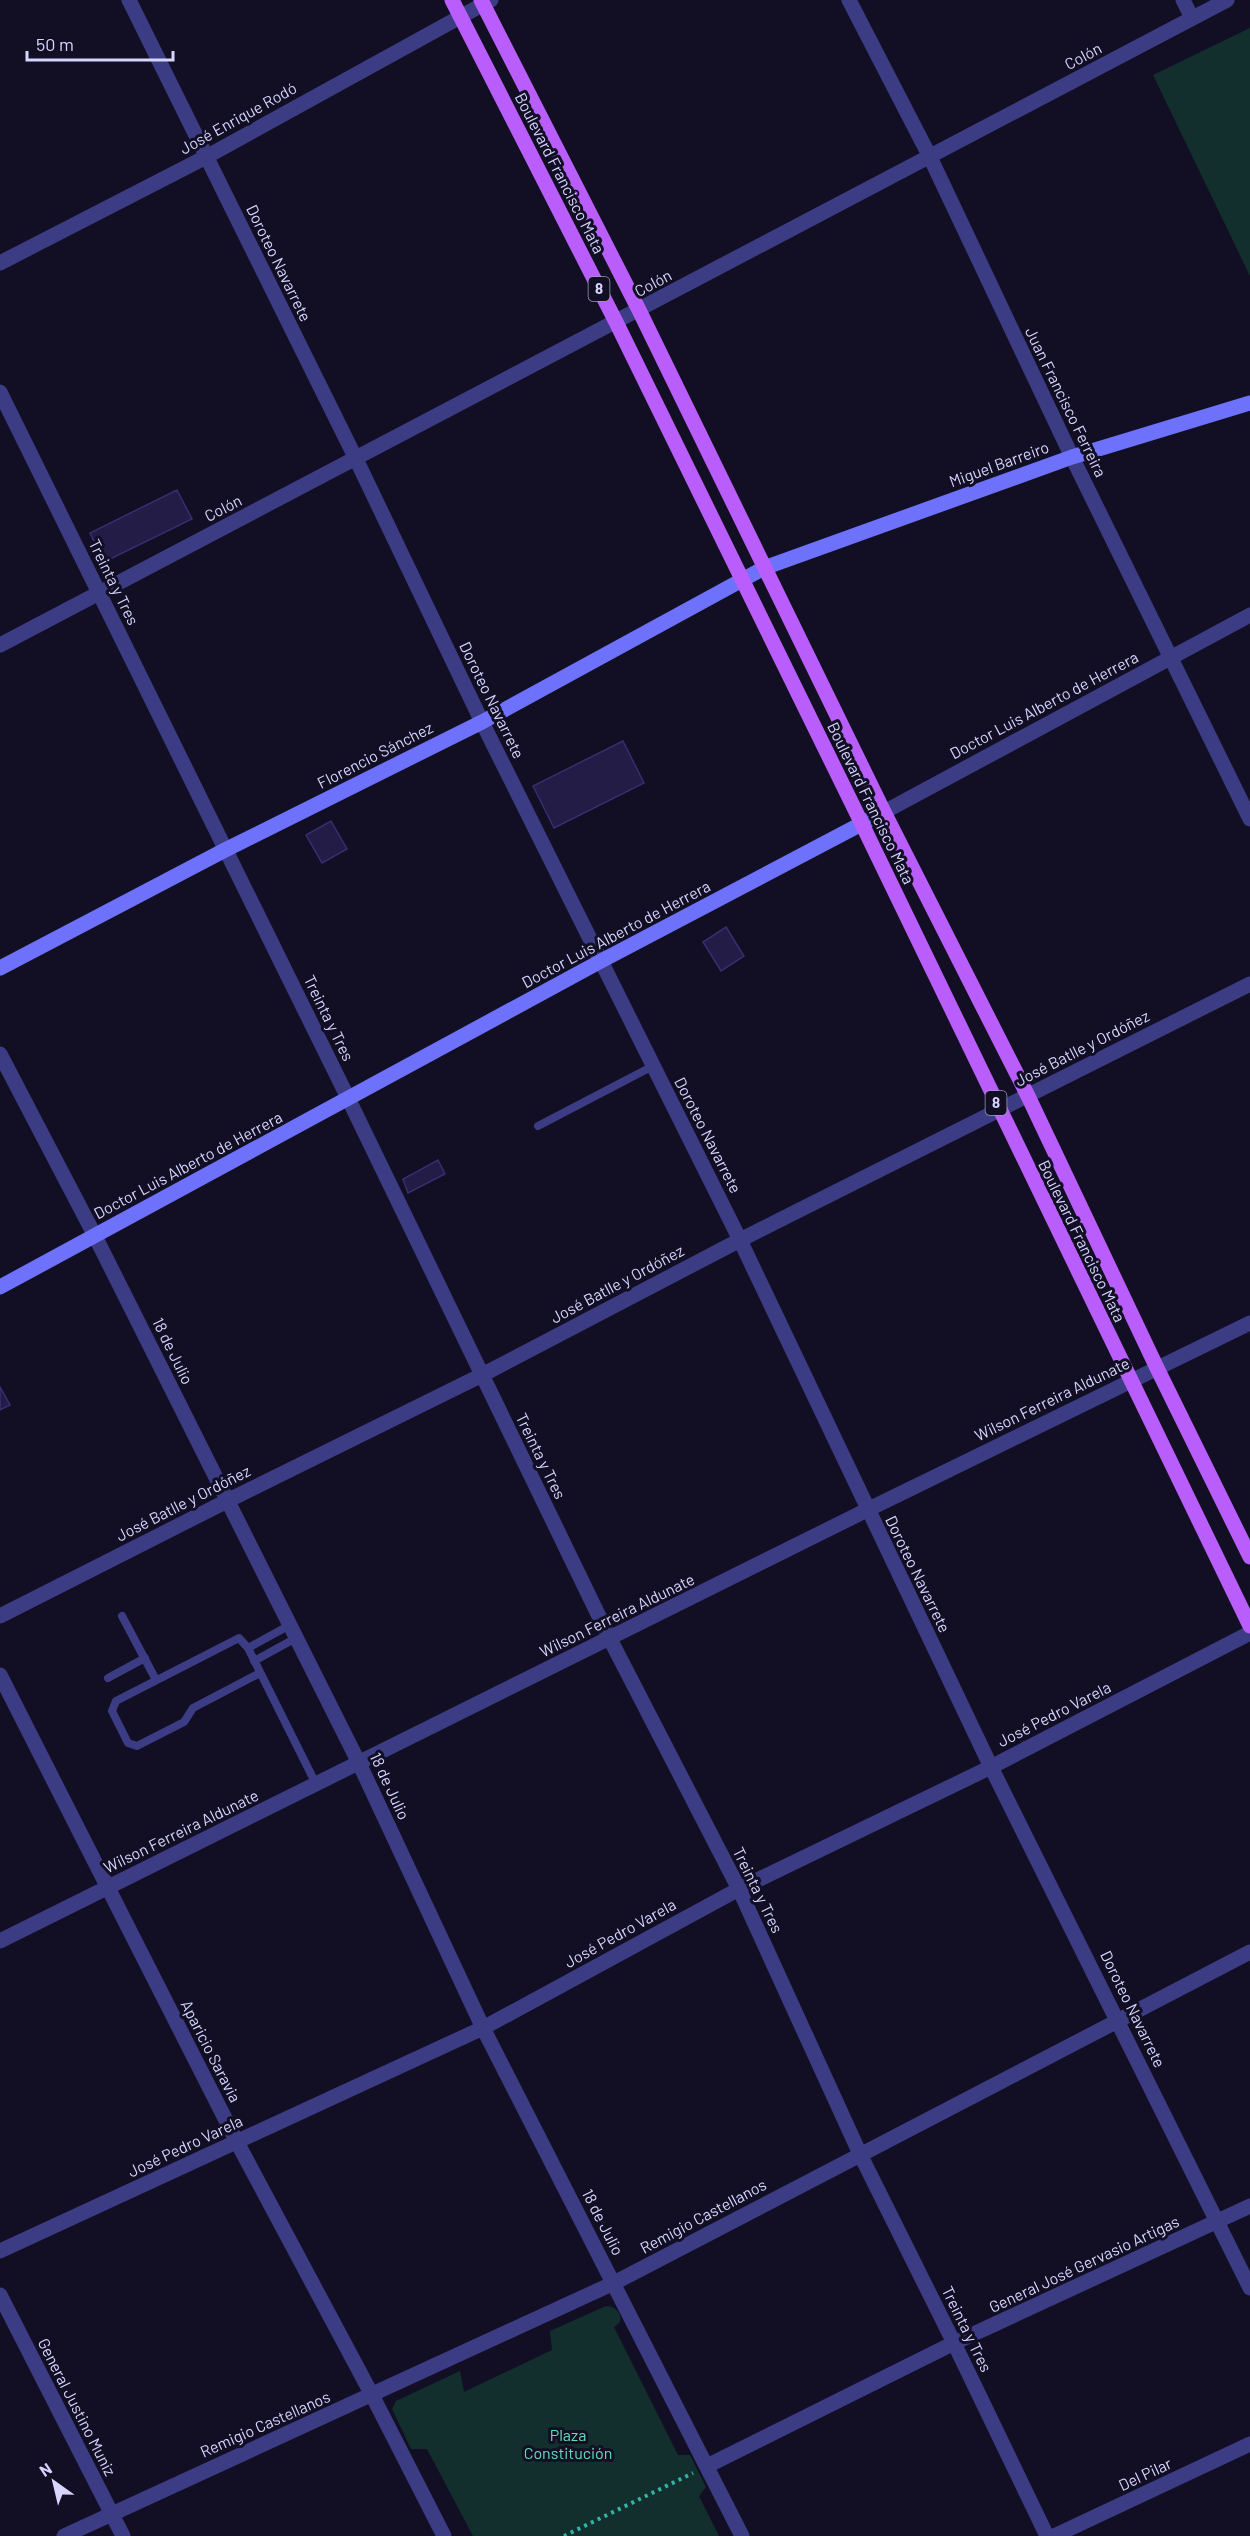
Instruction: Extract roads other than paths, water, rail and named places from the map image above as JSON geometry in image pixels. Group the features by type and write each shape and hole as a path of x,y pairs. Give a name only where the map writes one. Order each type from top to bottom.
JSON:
{"main road":[{"name":"Boulevard Francisco Mata","path":"452,0 616,322 1250,1626"},
{"name":"Boulevard Francisco Mata","path":"485,1 884,812 1028,1096 1250,1557"}],"street":[{"name":"Doroteo Navarrete","path":"129,0 356,459 482,722 740,1240 991,1767 1250,2288"},
{"name":"Juan Francisco Ferreira","path":"849,0 930,157 1072,457 1250,819"},
{"path":"1182,0 1192,18"},
{"name":"Colón","path":"0,645 1227,0"},
{"name":"José Enrique Rodó","path":"0,263 206,157 485,1"},
{"name":"Treinta y Tres","path":"0,392 348,1098 610,1638 739,1889 860,2154 1047,2536"},
{"name":"Miguel Barreiro","path":"764,568 1072,457 1250,403"},
{"name":"Florencio Sánchez","path":"0,968 225,850 482,722 764,568"},
{"name":"Doctor Luis Alberto de Herrera","path":"0,1287 600,961 862,824 1250,615"},
{"name":"José Batlle y Ordóñez","path":"0,1616 227,1500 482,1375 740,1240 1250,984"},
{"name":"18 de Julio","path":"0,1054 95,1236 359,1763 483,2028 742,2536"},
{"name":"Wilson Ferreira Aldunate","path":"0,1941 867,1510 1250,1323"},
{"name":"José Pedro Varela","path":"0,2251 483,2028 739,1889 991,1767 1250,1633"},
{"name":"Aparicio Saravia","path":"0,1675 237,2142 372,2395 444,2536"},
{"name":"Remigio Castellanos","path":"64,2536 614,2283 1250,1952"},
{"name":"General José Gervasio Artigas","path":"707,2466 954,2343 1250,2206"},
{"name":"General Justino Muniz","path":"0,2295 123,2536"},
{"name":"Del Pilar","path":"1054,2536 1250,2444"}],"lane":[{"path":"538,1126 653,1066"},
{"path":"122,1616 156,1680"},
{"path":"248,1648 293,1632"},
{"path":"254,1661 293,1632"},
{"path":"260,1673 193,1708 184,1722 137,1746 128,1743 112,1711 112,1705 116,1701 239,1638 248,1648 316,1784"},
{"path":"108,1678 144,1658"}],"park label":[{"name":"Plaza Constitución","path":"568,2444"}]}
